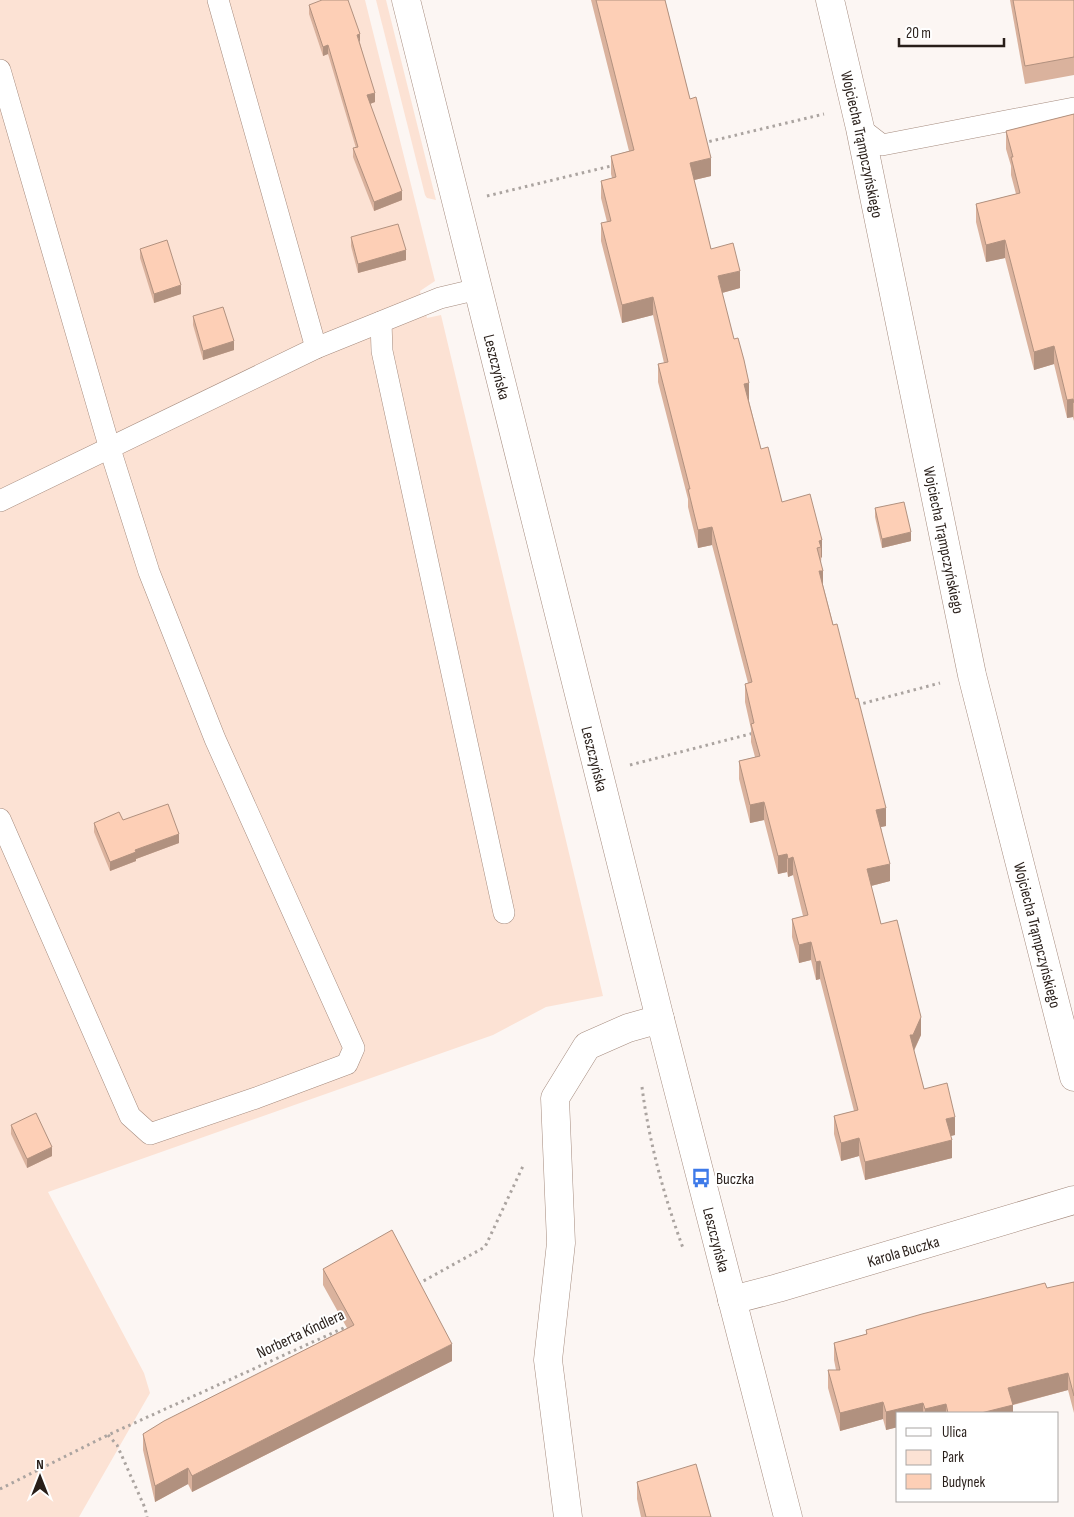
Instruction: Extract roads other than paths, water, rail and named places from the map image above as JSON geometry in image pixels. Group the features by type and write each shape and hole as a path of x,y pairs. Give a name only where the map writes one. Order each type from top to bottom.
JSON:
{"street":[{"name":"Leszczyńska","path":"406,0 660,1019 788,1517"},
{"name":"Wojciecha Trąmpczyńskiego","path":"830,0 860,128 972,675 1074,1077"},
{"path":"568,1517 548,1360 561,1243 555,1098 587,1046 628,1028 660,1019"},
{"name":"Karola Buczka","path":"732,1300 1074,1200"}],"lane":[{"path":"218,0 316,348"},
{"path":"0,70 110,449 149,572 215,739 354,1048 347,1064 256,1098 150,1134 130,1116 0,820"},
{"path":"860,128 882,145 1074,108"},
{"path":"0,500 110,449 316,348 445,297 478,289"},
{"path":"381,322 382,351 504,913"}],"place":[{"name":"Buczka","path":"701,1178"}]}
